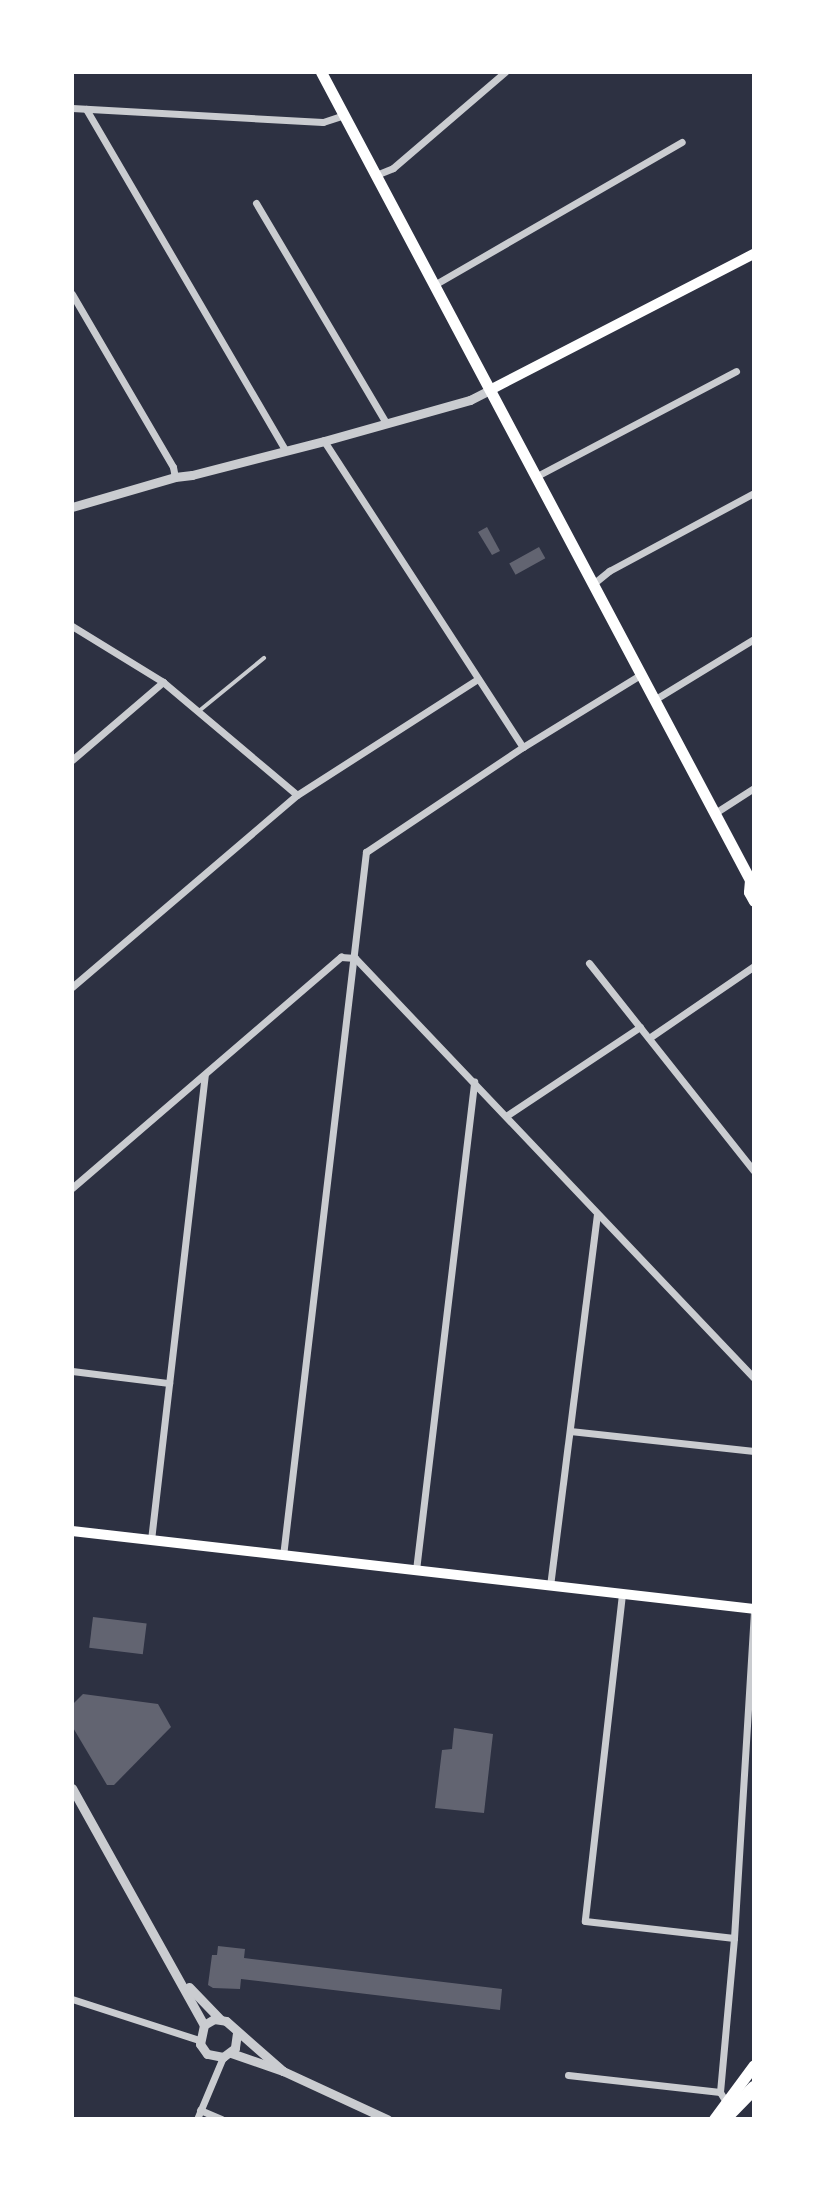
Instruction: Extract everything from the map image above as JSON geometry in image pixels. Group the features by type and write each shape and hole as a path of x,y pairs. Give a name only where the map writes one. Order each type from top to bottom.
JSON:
{"highway":[{"path":"724,2119 754,2088"}],"main road":[{"path":"321,72 752,881 749,892 754,901"},
{"path":"490,390 754,254"},
{"path":"72,1531 754,1609"},
{"path":"714,2119 723,2097 754,2065"}],"street":[{"path":"376,175 393,168 505,72"},
{"path":"72,108 323,122 344,115"},
{"path":"86,109 286,451"},
{"path":"434,285 682,142"},
{"path":"256,203 386,423"},
{"path":"72,294 175,477"},
{"path":"537,476 736,371"},
{"path":"73,503 324,441 470,400 490,390"},
{"path":"324,441 523,747"},
{"path":"593,584 609,571 754,493"},
{"path":"72,626 163,682 297,795"},
{"path":"654,700 754,639"},
{"path":"283,1556 366,852 523,747 640,675"},
{"path":"72,987 297,795 478,679"},
{"path":"72,760 163,682"},
{"path":"715,813 754,788"},
{"path":"72,1188 341,957 355,958 754,1378"},
{"path":"589,963 754,1171"},
{"path":"649,1038 754,966"},
{"path":"506,1116 640,1027"},
{"path":"151,1540 205,1075"},
{"path":"416,1570 474,1081"},
{"path":"550,1586 597,1215"},
{"path":"72,1371 169,1383"},
{"path":"570,1431 754,1451"},
{"path":"622,1594 585,1921 734,1938"},
{"path":"568,2075 723,2097 754,1609"},
{"path":"72,1788 204,2025 199,2040 202,2049 212,2057 227,2055 283,2071 387,2119"},
{"path":"178,1976 220,2019 231,2024 237,2033 283,2071"},
{"path":"73,2002 199,2040"},
{"path":"204,2025 220,2019"},
{"path":"197,2119 213,2076 238,2041 237,2033"},
{"path":"212,2057 213,2076"},
{"path":"200,2110 221,2119"}],"lane":[{"path":"199,711 264,658"}],"building":[{"path":"487,527 500,551 492,555 478,532"},
{"path":"539,547 545,558 516,575 509,563"},
{"path":"93,1617 147,1624 143,1654 89,1648"},
{"path":"83,1694 158,1704 171,1727 114,1785 107,1785 72,1726 72,1705"},
{"path":"454,1728 493,1734 484,1813 435,1808 442,1750 452,1749"},
{"path":"218,1946 245,1949 244,1958 502,1989 500,2010 241,1979 240,1989 213,1988 208,1985 212,1955 217,1955"}]}
